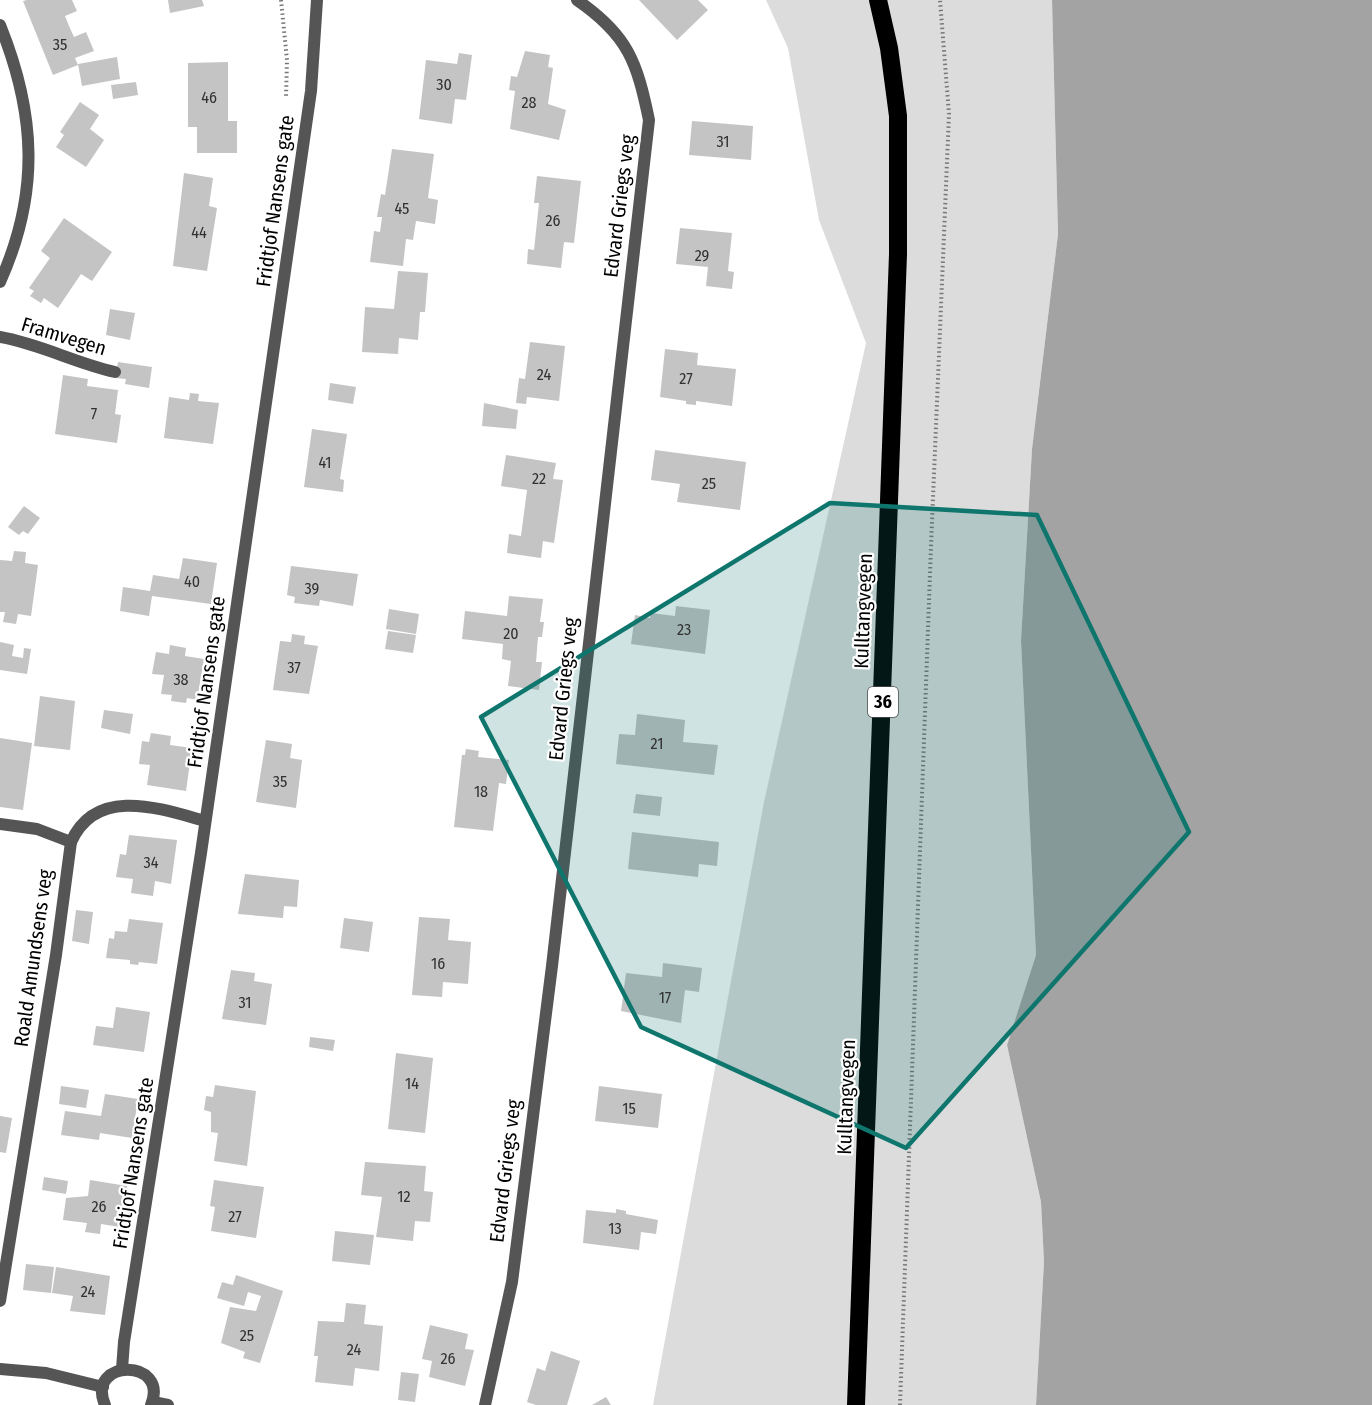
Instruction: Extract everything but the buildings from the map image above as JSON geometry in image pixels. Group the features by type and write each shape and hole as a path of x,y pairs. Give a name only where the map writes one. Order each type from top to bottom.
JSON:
{"highway":[{"name":"Kulltangvegen","path":"856,1405 898,254 898,116 889,48 878,0"}],"street":[{"name":"Fridtjof Nansens gate","path":"122,1369 205,821 311,91 317,0"},
{"name":"Edvard Griegs veg","path":"485,1405 512,1282 552,966 611,435 649,120 634,59 618,35 577,0"},
{"path":"0,25 17,67 24,101 29,167 20,229 0,282"},
{"name":"Framvegen","path":"0,337 34,344 77,362 115,372"},
{"name":"Roald Amundsens veg","path":"0,1301 56,955 71,842 77,827 91,815 108,807 148,807 205,821"},
{"path":"0,825 37,829 71,842"},
{"path":"0,1369 46,1373 103,1387"},
{"path":"105,1405 103,1387 107,1378 122,1369 136,1369 147,1377 153,1388 152,1403 168,1405"}],"path":[{"path":"281,0 287,60 286,99"},
{"path":"900,1405 935,429 949,114 940,0"}],"highlighted area":[{"path":"830,503 1037,515 1189,832 906,1148 641,1027 481,717"}],"shaded area":[{"path":"766,0 1052,0 1058,234 1032,449 1021,641 1036,955 1007,1045 1041,1202 1044,1262 1036,1405 653,1405 764,802 866,343 819,220 788,48"},
{"path":"1052,0 1372,0 1372,1405 1036,1405 1044,1262 1041,1202 1007,1045 1036,955 1021,641 1032,449 1058,234"}]}
